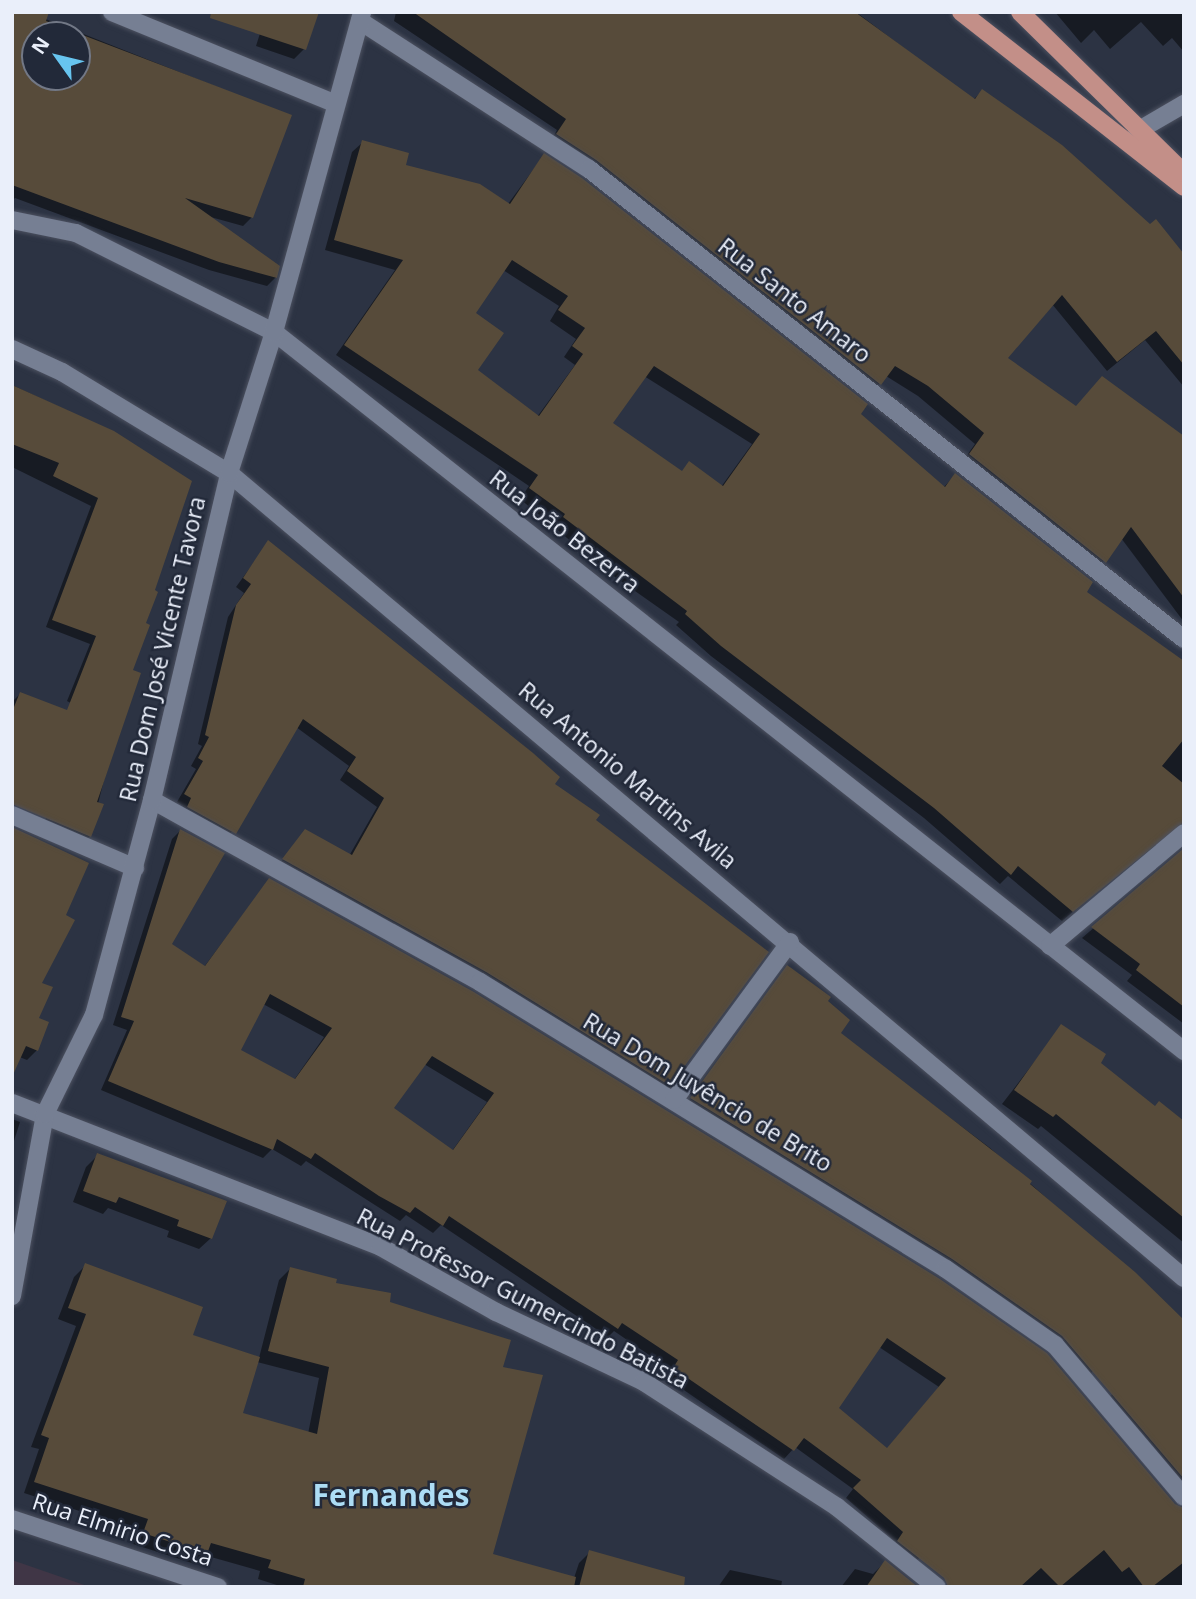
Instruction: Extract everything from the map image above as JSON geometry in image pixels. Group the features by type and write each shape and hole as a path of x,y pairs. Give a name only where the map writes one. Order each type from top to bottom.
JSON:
{"main road":[{"path":"961,12 1128,147 1184,187"},
{"path":"1020,12 1184,173"}],"street":[{"path":"112,12 336,104"},
{"name":"Rua Dom José Vicente Tavora","path":"12,1296 45,1114 94,1015 152,800 229,473 274,332 361,17"},
{"name":"Rua Santo Amaro","path":"361,17 589,169 1130,592 1184,639"},
{"path":"1128,147 1142,129 1184,104"},
{"name":"Rua João Bezerra","path":"12,220 76,233 274,332 1184,1051"},
{"name":"Rua Antonio Martins Avila","path":"12,349 62,372 229,473 790,942 1184,1278"},
{"name":"Rua Dom Juvêncio de Brito","path":"152,800 480,982 946,1269 1055,1345 1184,1497"},
{"path":"12,815 135,868"},
{"path":"1050,946 1184,833"},
{"path":"674,1100 790,942"},
{"name":"Rua Professor Gumercindo Batista","path":"12,1103 381,1247 496,1312 644,1382 837,1507 937,1587"},
{"name":"Rua Elmirio Costa","path":"12,1519 218,1587"}],"shaded area":[{"path":"12,1560 90,1587 12,1587"}],"building":[{"path":"12,12 49,12 46,21 21,21 21,91 91,91 91,38 292,115 253,218 185,198 280,266 277,278 219,262 12,185"},
{"path":"211,12 319,12 306,50 210,18"},
{"path":"413,12 855,12 975,99 982,89 1062,145 1150,224 1156,219 1184,254 1184,365 1156,331 1117,362 1062,295 1008,358 1076,406 1102,376 1184,436 1184,598 1131,527 1106,563 969,454 984,433 928,386 895,366 881,385 596,160 556,134 566,119"},
{"path":"362,140 409,153 406,165 480,184 510,204 544,153 582,178 868,404 861,414 945,487 955,473 1093,582 1087,592 1184,661 1184,739 1162,766 1184,784 1184,822 1073,912 1018,866 1011,875 934,808 721,646 685,614 687,611 563,517 565,514 529,488 538,475 344,345 403,260 334,240","holes":["512,260 568,296 558,310 585,328 572,346 583,354 539,416 478,370 504,333 476,313","654,366 760,434 723,486 689,461 682,471 613,423"]},
{"path":"12,385 114,431 192,481 155,590 158,592 146,623 150,625 133,670 141,673 97,802 104,804 91,837 12,804 12,712 20,692 67,710 96,636 52,620 98,498 53,476 59,463 12,444"},
{"path":"268,540 533,753 560,777 555,784 600,815 596,820 769,952 670,1086 486,972 282,859 305,829 352,855 384,798 347,771 356,757 303,719 236,834 187,807 191,798 184,794 203,761 198,758 209,737 205,735 236,605 251,584 243,578"},
{"path":"12,827 89,863 66,915 75,920 42,983 53,987 39,1018 49,1022 38,1051 26,1046 12,1077"},
{"path":"180,829 225,853 172,944 205,966 269,878 474,992 940,1279 1047,1353 1175,1504 1184,1508 1184,1562 1152,1587 1144,1587 1129,1567 1122,1572 1104,1550 1060,1587 1041,1568 1020,1587 948,1587 944,1578 897,1541 903,1532 853,1488 861,1480 804,1438 794,1451 673,1368 678,1360 622,1323 618,1329 449,1216 443,1226 415,1207 410,1213 379,1196 315,1153 311,1159 277,1139 273,1150 108,1081 134,1021 121,1017","holes":["270,994 332,1028 295,1079 241,1050","432,1056 494,1093 453,1150 394,1108","887,1338 946,1378 887,1448 839,1408"]},
{"path":"1184,848 1184,1007 1136,970 1140,964 1091,927"},
{"path":"787,965 831,997 828,1001 850,1020 841,1033 1032,1181 1030,1184 1135,1272 1184,1320 1184,1479 1062,1336 952,1259 690,1098"},
{"path":"1061,1024 1106,1054 1101,1063 1155,1106 1159,1101 1184,1121 1184,1218 1056,1114 1053,1117 1014,1090"},
{"path":"97,1153 227,1201 212,1239 177,1226 179,1220 119,1197 116,1203 83,1191"},
{"path":"85,1263 203,1307 193,1335 260,1357 243,1413 317,1434 329,1367 268,1351 290,1267 337,1279 336,1283 391,1293 390,1302 511,1340 503,1367 543,1375 493,1554 576,1577 574,1587 303,1587 305,1579 268,1568 271,1560 211,1543 207,1554 143,1533 148,1519 34,1482 49,1438 41,1435 86,1314 68,1308"},
{"path":"589,1550 685,1577 684,1587 579,1587"},
{"path":"885,1560 918,1587 866,1587"}],"district":[{"name":"Fernandes","path":"391,1495"}]}
